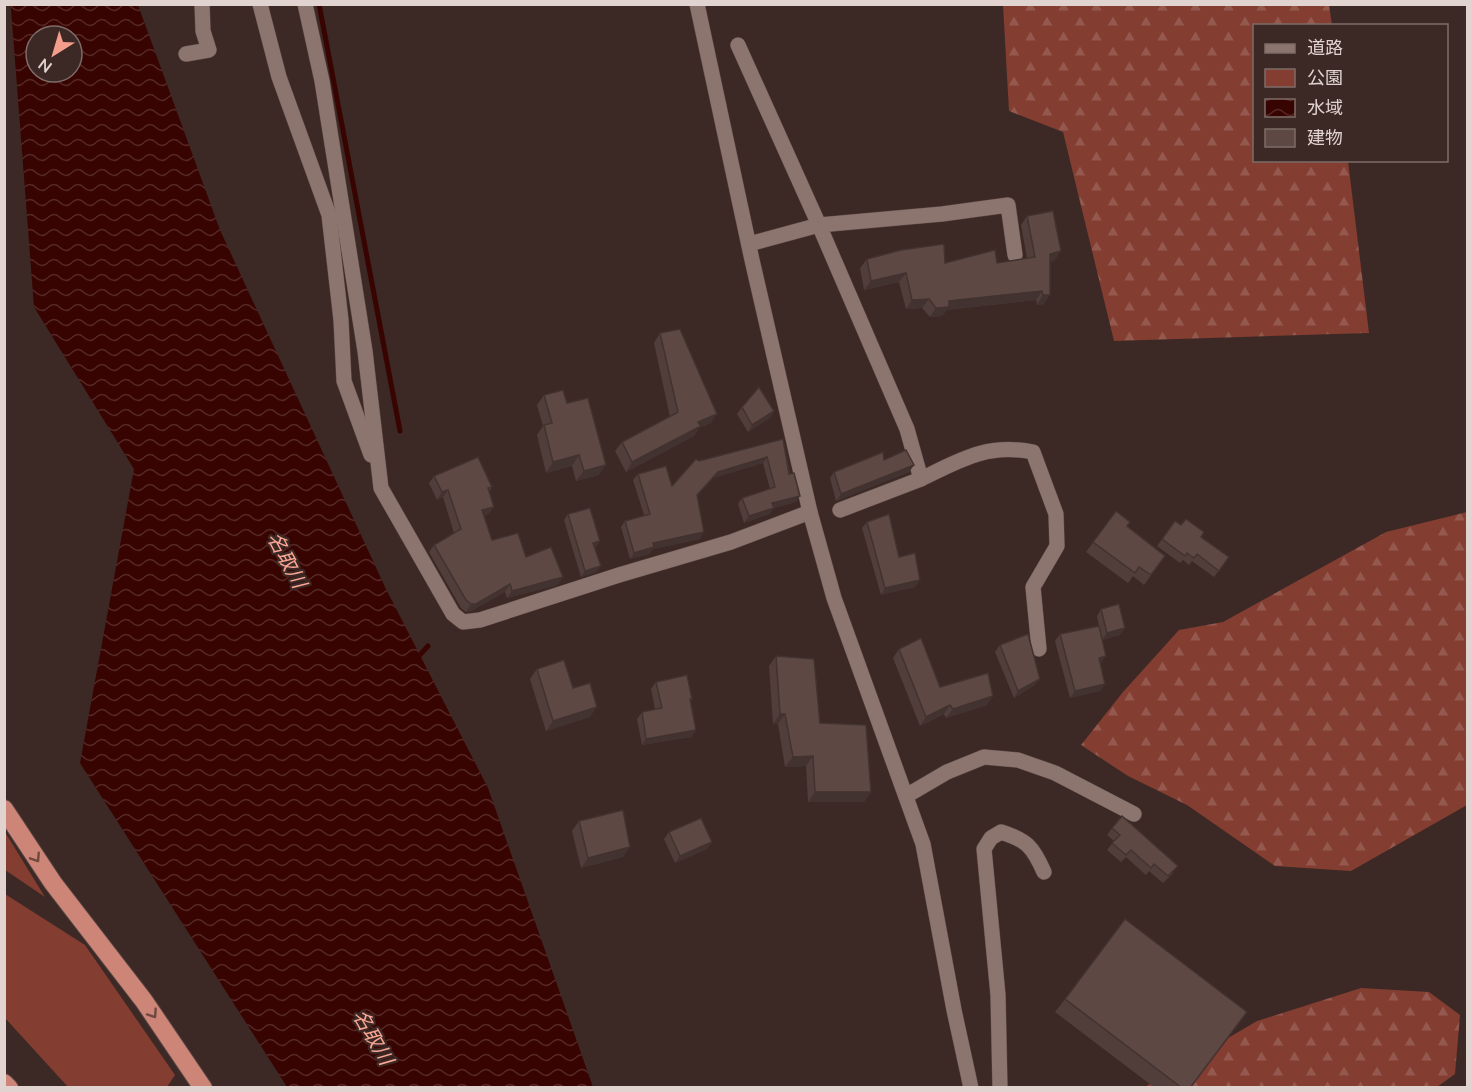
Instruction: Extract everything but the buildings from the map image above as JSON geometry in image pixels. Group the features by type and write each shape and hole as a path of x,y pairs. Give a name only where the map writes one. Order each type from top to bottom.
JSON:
{"highway":[{"path":"4,809 52,883 144,1001 202,1088"},
{"path":"4,1083 9,1088"}],"street":[{"path":"186,54 209,50 203,31 202,4"},
{"path":"260,4 279,77 329,215 341,320 344,381 380,480"},
{"path":"305,4 322,81 363,339 381,488 453,614 463,622 480,620 731,542 810,512"},
{"path":"698,4 749,244 810,512 834,598 924,844 954,1010 971,1088"},
{"path":"738,45 907,429 921,479"},
{"path":"749,244 819,225 942,214 1008,204 1015,255"},
{"path":"840,510 921,479 975,453 1016,448 1033,452 1056,514 1057,546 1033,587 1039,649"},
{"path":"906,796 947,772 984,757 1018,760 1055,772 1134,814"},
{"path":"1000,1088 998,995 984,849 991,838 1000,832 1015,836 1026,842 1034,851 1044,872"}],"green space":[{"path":"1003,5 1329,5 1332,24 1253,24 1253,162 1348,162 1369,333 1114,341 1063,132 1009,111"},
{"path":"1467,512 1467,805 1351,871 1275,866 1187,805 1128,776 1081,745 1123,692 1179,630 1223,622 1386,532"},
{"path":"5,832 45,897 5,870"},
{"path":"5,894 85,945 175,1075 167,1087 68,1087 5,1018"},
{"path":"1361,988 1429,992 1460,1015 1455,1074 1437,1087 1143,1088 1257,1021"}],"water":[{"name":"名取川","path":"9,5 138,5 220,230 385,587 488,788 593,1087 287,1087 80,763 134,469 34,307"}],"waterway":[{"path":"319,4 400,431"},
{"path":"416,659 428,646"}]}
